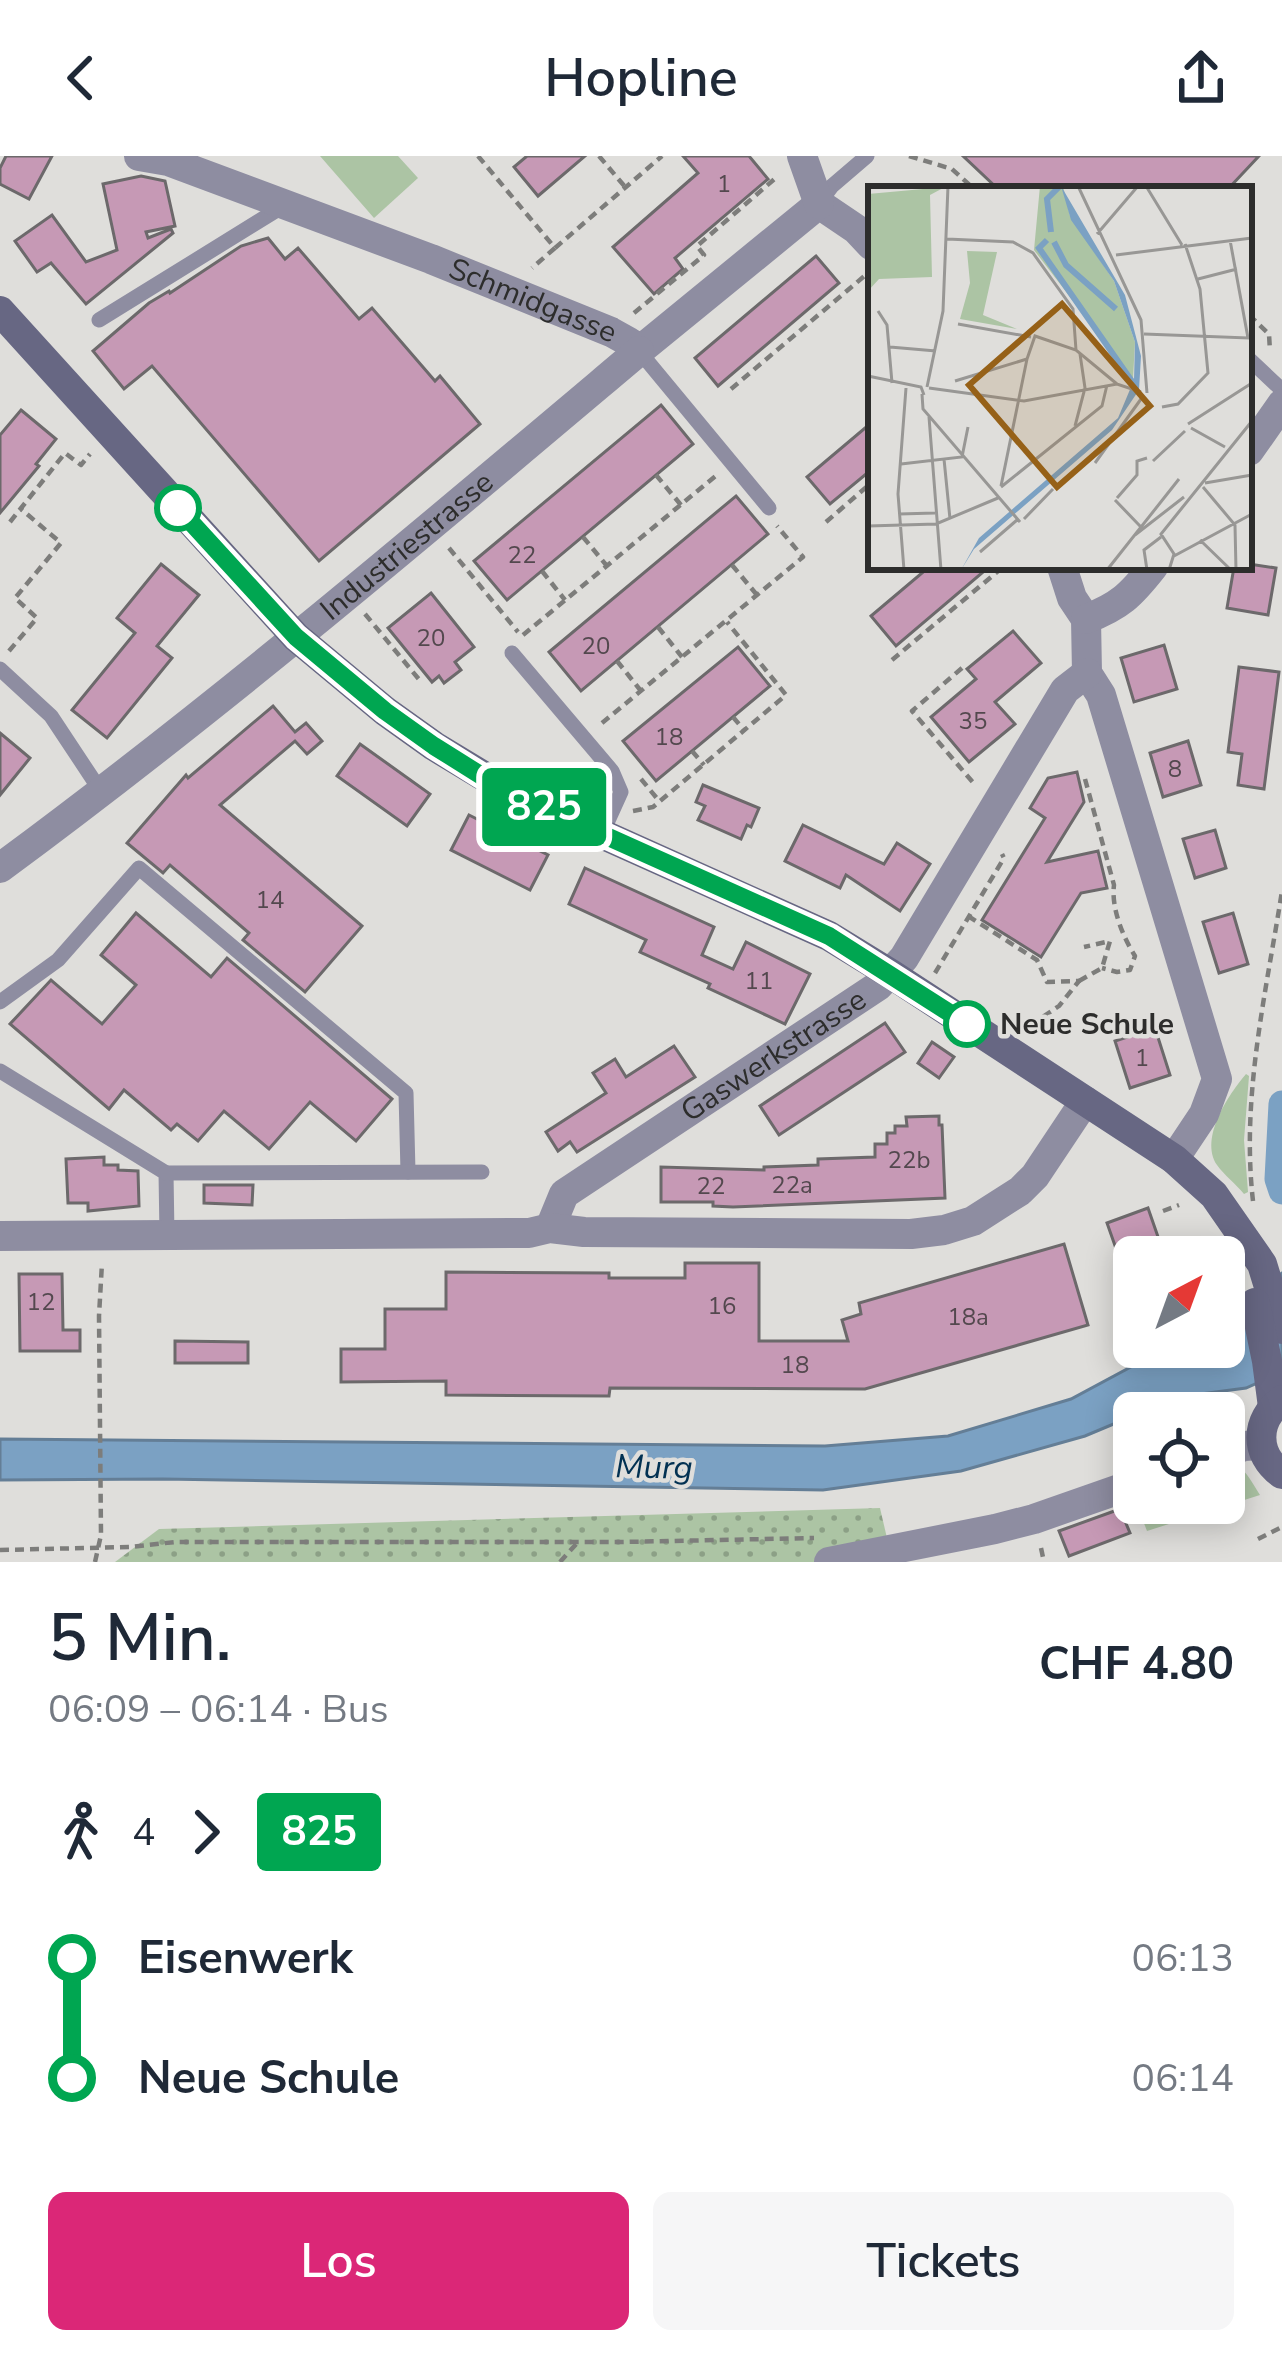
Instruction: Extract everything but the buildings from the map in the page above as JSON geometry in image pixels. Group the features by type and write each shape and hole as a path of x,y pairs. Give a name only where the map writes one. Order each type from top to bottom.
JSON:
{"main road":[{"path":"0,311 296,637 434,746 482,776 606,825 811,928 903,957 1084,1101 1174,1159 1244,1214 1276,1401 1264,1420 1261,1445 1266,1459 1282,1474"},
{"path":"1254,1267 1282,1329"}],"street":[{"name":"Schmidgasse","path":"139,156 168,161 430,259 611,332 639,351 819,204"},
{"path":"793,164 819,204 868,242"},
{"name":"Industriestrasse","path":"0,868 156,752 639,351"},
{"path":"1252,447 1282,404"},
{"path":"1063,570 1072,598 1086,619 1087,673 1101,695 1217,1079 1204,1114 1174,1159"},
{"path":"1086,619 1128,598 1151,570"},
{"name":"Gaswerkstrasse","path":"550,1228 564,1194 878,986 903,957 1066,690 1087,673"},
{"path":"0,1236 529,1233 550,1228 804,1234 944,1230 973,1221 1020,1191 1084,1101"},
{"path":"1245,1446 1261,1445"},
{"path":"826,1550 995,1529 1113,1491"}],"lane":[{"path":"819,204 832,185 867,156"},
{"path":"99,320 285,205"},
{"path":"639,351 769,508"},
{"path":"1252,361 1282,390"},
{"path":"512,653 612,771 621,792 606,825"},
{"path":"0,665 51,716 103,793"},
{"path":"0,1002 58,960 139,868 406,1094 408,1172"},
{"path":"0,1071 166,1173 482,1172"},
{"path":"166,1173 167,1235"}],"path":[{"path":"478,156 555,248"},
{"path":"599,156 626,188"},
{"path":"531,269 662,156"},
{"path":"909,156 952,169 971,186"},
{"path":"611,332 704,255 697,246 793,164"},
{"path":"731,389 868,273"},
{"path":"10,522 65,453 81,465"},
{"path":"522,636 732,463"},
{"path":"656,475 681,505"},
{"path":"826,522 868,486"},
{"path":"598,727 802,557 769,516 769,508"},
{"path":"0,665 37,618 15,598 62,543 21,509"},
{"path":"583,536 607,566"},
{"path":"732,565 757,595"},
{"path":"892,660 1000,570"},
{"path":"542,571 566,600"},
{"path":"357,605 422,683"},
{"path":"606,825 653,807 786,695 726,621"},
{"path":"658,627 682,657"},
{"path":"617,662 641,691"},
{"path":"962,668 912,711 984,794"},
{"path":"734,717 744,730"},
{"path":"692,751 704,765"},
{"path":"1041,1018 1059,1006 1078,981 1102,968 1130,970 1135,956 1112,896 1114,885 1085,779"},
{"path":"1244,1214 1249,1117 1282,891"},
{"path":"968,916 1037,960 1047,982 1078,981"},
{"path":"1084,947 1111,940 1102,968"},
{"path":"1163,1211 1186,1202"},
{"path":"95,1562 101,1535 103,1252"},
{"path":"1258,1539 1282,1527"},
{"path":"0,1550 175,1542 578,1542 826,1550"},
{"path":"560,1562 578,1542"}],"green space":[{"path":"320,156 398,156 418,178 374,218"},
{"path":"1246,1074 1248,1192 1244,1194 1217,1165 1212,1142 1225,1104"},
{"path":"1245,1473 1250,1478 1260,1495 1245,1500"},
{"path":"880,1508 890,1551 829,1562 115,1562 159,1529"}],"water":[{"name":"Murg","path":"1282,1273 1282,1372 1246,1388 1216,1392 1113,1392 1113,1424 961,1471 823,1490 0,1480 0,1439 825,1446 948,1436 1071,1399 1129,1368 1245,1368 1245,1300"}],"waterway":[{"path":"1282,1104 1278,1179 1282,1191"}],"bus line":[{"name":"825","path":"178,508 296,637 434,746 566,818 829,936 967,1024"}],"place":[{"name":"Neue Schule","path":"967,1024"}]}
